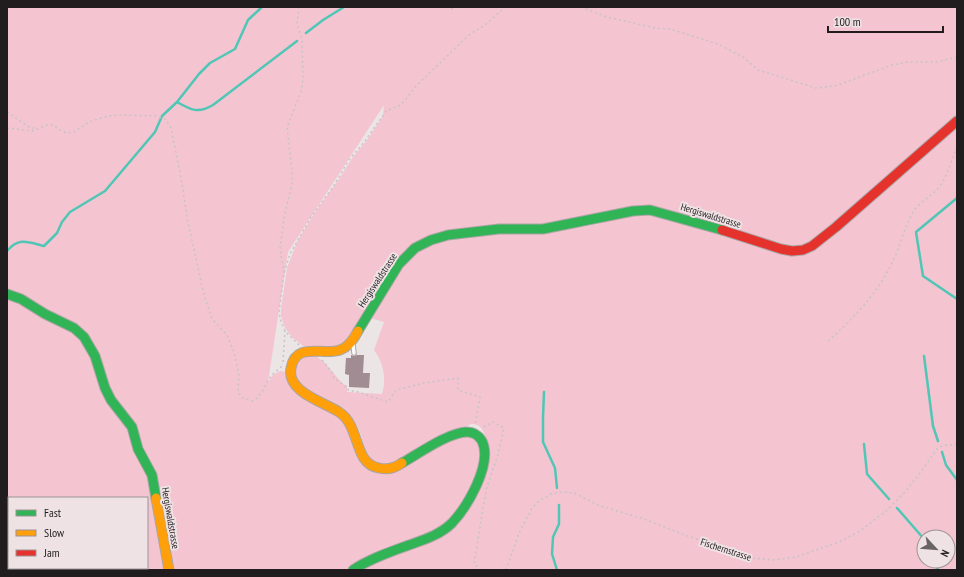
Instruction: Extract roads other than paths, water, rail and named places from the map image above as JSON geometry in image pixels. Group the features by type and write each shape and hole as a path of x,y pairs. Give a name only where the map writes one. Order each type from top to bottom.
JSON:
{"street":[{"name":"Hergiswaldstrasse","path":"352,342 399,264 415,248 430,240 448,235 499,229 543,229 633,211 650,210 664,212 751,238 781,249 792,251 803,250 812,246 836,227 957,121"},
{"name":"Hergiswaldstrasse","path":"7,294 21,299 45,314 74,328 89,344 95,356 105,388 111,400 132,427 138,449 152,475 169,570"},
{"path":"352,342 345,348 338,351 330,352 311,350 295,358 291,366 290,375 294,384 302,392 336,410 349,420 354,428 362,456 372,466 382,469 396,467 452,436 464,432 476,434 482,440 486,449 485,462 473,493 462,511 450,525 435,535 359,566 353,570"}],"lane":[{"path":"352,342 354,353"}],"waterway":[{"path":"7,251 20,242 28,242 44,246 57,233 62,222 70,212 105,191 155,132 162,116 177,102 199,74 210,63 235,49 248,20 262,7"},
{"path":"306,33 344,7"},
{"path":"177,102 195,110 208,108 297,41"},
{"path":"957,198 916,232 923,276 957,299"},
{"path":"924,356 933,426 938,441"},
{"path":"544,392 543,442 555,468 557,488"},
{"path":"864,444 867,474 889,499"},
{"path":"942,452 946,465 957,480"},
{"path":"557,570 552,554 553,537 559,524 559,505"},
{"path":"897,508 916,530"}]}
